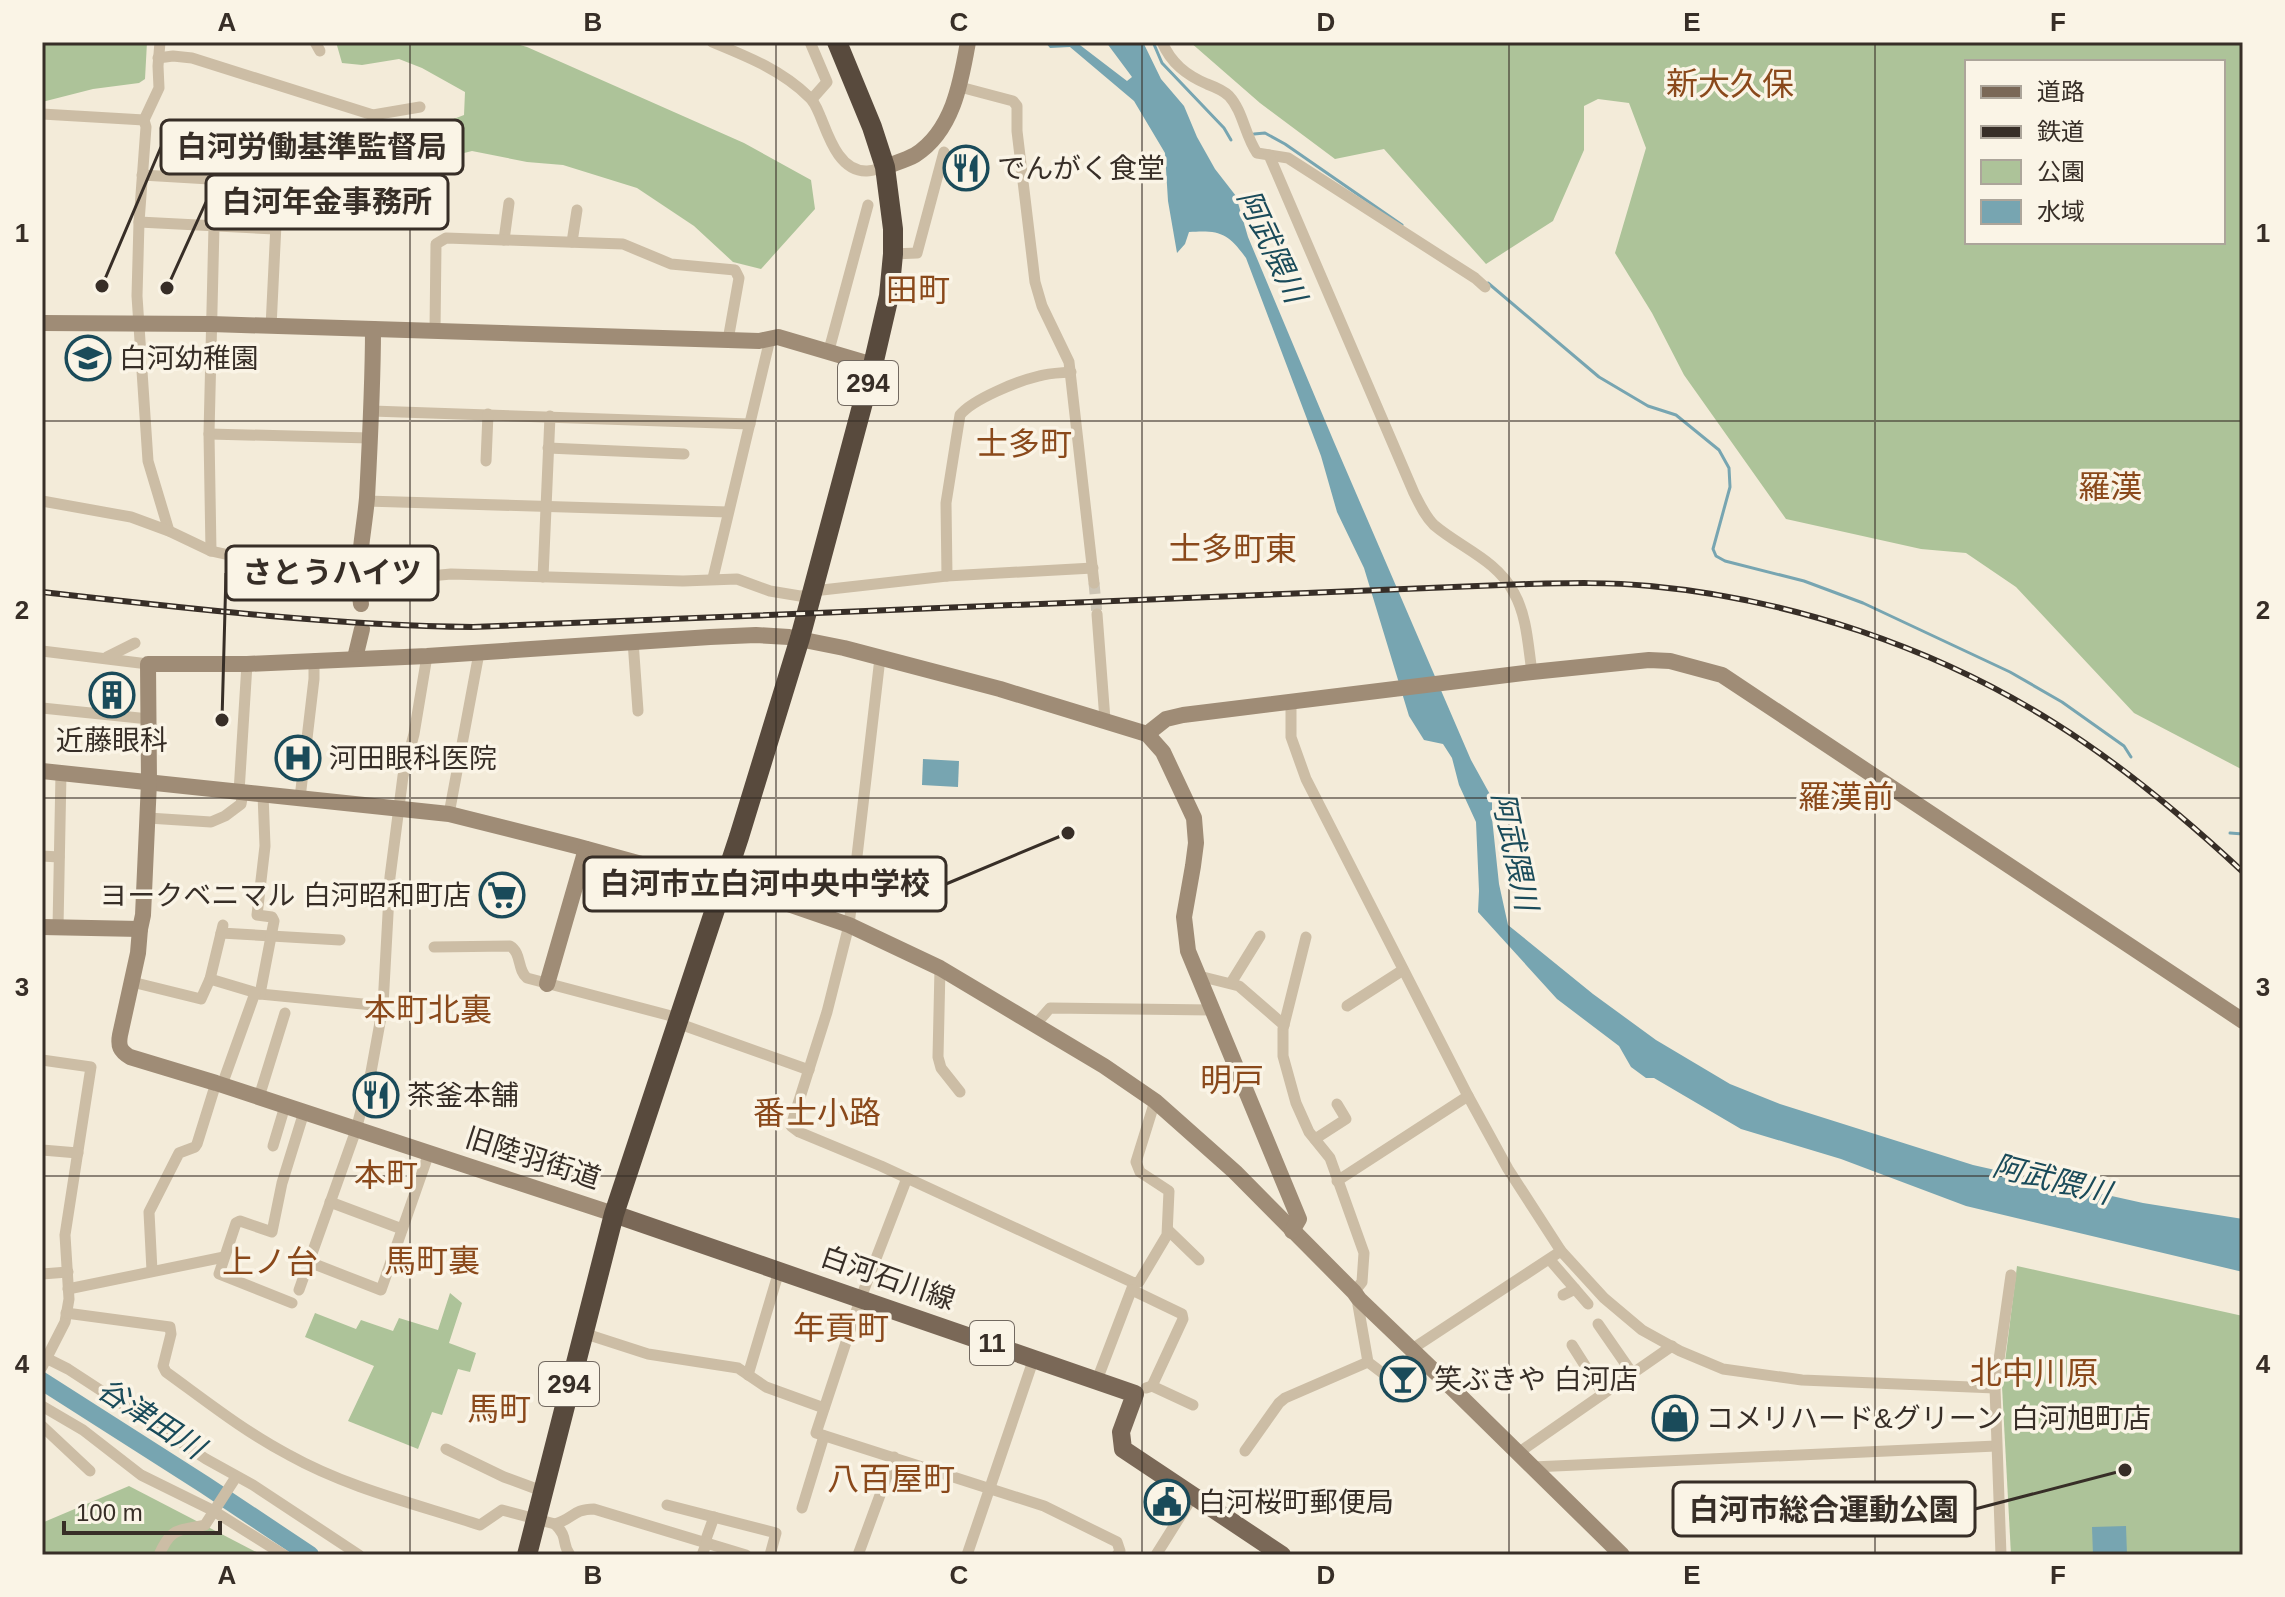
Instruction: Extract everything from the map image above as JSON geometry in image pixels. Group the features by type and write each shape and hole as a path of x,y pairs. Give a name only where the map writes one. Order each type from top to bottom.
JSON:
{"highway":[{"name":"294","path":"812,593 873,365 889,296 893,254 885,167 837,42"},
{"name":"旧陸羽街道","path":"614,1214 722,887 812,593"},
{"name":"294","path":"527,1555 546,1521 542,1491 614,1214"}],"main road":[{"name":"白河石川線","path":"614,1214 1097,1380 1143,1390"},
{"path":"1143,1390 1121,1432 1123,1449 1282,1555"}],"street":[{"path":"160,42 159,88 144,120 137,296 148,461 169,531"},
{"path":"712,42 757,61 791,81 812,99 836,153 857,170 867,171 917,154 928,144 942,126 960,87 968,42"},
{"path":"810,42 827,82 812,99"},
{"path":"1162,42 1179,67 1191,77 1225,92 1233,100 1257,153 1288,158 1485,287"},
{"path":"158,58 192,58 373,115 420,107"},
{"path":"960,87 1013,101 1017,106 1017,131 1035,282 1042,306 1071,372 1094,583"},
{"path":"42,114 144,120"},
{"path":"893,254 917,253 944,152"},
{"path":"1269,155 1425,515 1494,567 1514,592 1522,611 1532,672"},
{"path":"142,175 278,183 271,327"},
{"path":"277,201 426,206"},
{"path":"504,240 509,203"},
{"path":"829,350 868,205"},
{"path":"572,242 577,210"},
{"path":"139,222 275,229"},
{"path":"211,551 209,434 214,226"},
{"path":"435,331 436,244 446,238 623,244 671,264 735,270 739,278 728,340"},
{"path":"42,323 139,322 728,340 786,338 873,365"},
{"path":"361,604 357,583 372,411 373,329"},
{"path":"713,578 770,339"},
{"path":"947,576 946,503 960,415 982,397 1038,376 1071,372"},
{"path":"372,411 750,424"},
{"path":"486,461 488,414"},
{"path":"543,577 550,416"},
{"path":"209,434 370,438"},
{"path":"548,448 684,454"},
{"path":"42,501 131,517 211,551 357,583 451,574 683,581 713,578 737,579 770,591 800,596 947,576 1093,568"},
{"path":"366,501 728,512"},
{"path":"1097,614 1105,720"},
{"path":"355,658 362,629"},
{"path":"42,651 148,664 247,664 756,635 800,638 1000,689 1147,734 1163,752 1194,818 1195,855 1184,917 1188,951 1299,1219 1292,1231"},
{"path":"633,641 638,711"},
{"path":"104,658 135,643"},
{"path":"449,814 479,653"},
{"path":"299,1290 356,1130 371,1072 383,1006 390,877 403,776 414,734 427,656"},
{"path":"880,658 849,925 827,1012 791,1126 907,1178 1133,1287 1182,1314 1183,1319 1143,1390 1193,1405"},
{"path":"300,798 314,659"},
{"path":"1147,734 1166,719 1183,715 1532,672 1649,660 1670,661 1722,675 2243,1021"},
{"name":"旧陸羽街道","path":"148,664 149,782 143,915 120,1035 120,1050 130,1057 614,1214"},
{"path":"148,818 211,822 241,804 247,664"},
{"path":"1291,702 1291,737 1306,779 1468,1096 1536,1215 1561,1251 1604,1298 1642,1330 1723,1369 1786,1378 1995,1388"},
{"path":"42,708 149,719"},
{"path":"42,771 449,814 788,904 849,925 940,968 1104,1066 1155,1101 1235,1172 1356,1296 1622,1555"},
{"path":"61,773 59,857 50,927 140,929"},
{"path":"152,1271 149,1212 179,1153 197,1144 258,993 272,936 272,917 257,915 265,846 263,794"},
{"path":"547,984 586,849"},
{"path":"42,856 59,857"},
{"path":"132,982 201,999 210,979 222,929 340,940"},
{"path":"1231,983 1260,936"},
{"path":"1306,937 1284,1025 1283,1056 1296,1103 1309,1132 1330,1158 1364,1253 1362,1282 1356,1296 1368,1362 1385,1375 1390,1374 1414,1352 1561,1251"},
{"path":"434,947 510,946 516,952 523,975 527,978 678,1021 809,1070"},
{"path":"940,968 938,1057 941,1068 960,1092"},
{"path":"1347,1006 1403,970"},
{"path":"1199,976 1231,983 1248,992 1284,1025"},
{"path":"210,979 258,993 383,1006"},
{"path":"1036,1024 1050,1008 1212,1010"},
{"path":"259,1097 285,1013"},
{"path":"42,1060 91,1067 65,1235 68,1272 66,1313 61,1333 44,1361 68,1369 359,1555"},
{"path":"1337,1181 1468,1096"},
{"path":"1097,1380 1133,1287 1167,1235 1169,1191 1140,1172 1136,1162 1155,1101"},
{"path":"1315,1139 1346,1119 1337,1104"},
{"path":"273,1146 285,1106"},
{"path":"292,1303 219,1274 236,1223 240,1221 272,1232 282,1183 304,1112"},
{"path":"42,1150 78,1153"},
{"path":"309,1262 381,1290 429,1153"},
{"path":"907,1178 860,1300 816,1433 1044,1506 1117,1542 1120,1551 1117,1555"},
{"path":"330,1202 402,1229"},
{"path":"1168,1230 1199,1260"},
{"path":"68,1289 224,1257"},
{"path":"1550,1260 1588,1304"},
{"path":"748,1375 779,1271"},
{"path":"42,1274 68,1272"},
{"path":"2001,1555 1995,1388 2011,1275"},
{"path":"1563,1295 1575,1289"},
{"path":"66,1313 170,1327 163,1366 166,1372 245,1429 290,1456 347,1482 480,1525 502,1510 546,1521 565,1521 581,1509 594,1509 746,1555"},
{"path":"1598,1324 1632,1373"},
{"path":"583,1333 648,1354 738,1368 766,1387 824,1408"},
{"path":"1572,1345 1603,1394"},
{"path":"1518,1453 1672,1346"},
{"path":"967,1555 1034,1358"},
{"path":"1245,1451 1285,1398 1368,1362"},
{"path":"42,1406 83,1430 141,1475 216,1510 284,1555"},
{"path":"42,1426 90,1471"},
{"path":"802,1508 824,1436"},
{"path":"1533,1467 1996,1446"},
{"path":"446,1449 504,1477 542,1491"},
{"path":"858,1555 894,1457"},
{"path":"159,1555 170,1534 205,1525 236,1477"},
{"path":"1156,1555 1193,1496"},
{"path":"667,1505 776,1533 770,1555"},
{"path":"702,1555 714,1517"},
{"path":"546,1521 565,1536 565,1549 570,1555"}],"green space":[{"path":"42,42 147,42 145,79 139,83 93,89 42,102"},
{"path":"336,42 510,42 527,47 744,143 811,180 815,209 761,269 733,262 694,226 637,188 563,165 527,162 472,151 428,162 415,179 397,172 392,158 404,138 464,115 465,92 399,59 362,65 342,63"},
{"path":"1190,42 2243,42 2243,770 2134,713 2016,587 1966,553 1921,549 1786,519 1684,375 1652,313 1615,253 1646,148 1629,103 1598,99 1584,106 1584,150 1553,221 1486,264 1384,149 1335,159 1260,103"},
{"path":"2017,1266 2243,1316 2243,1555 2011,1555 2002,1386"},
{"path":"450,1293 462,1303 449,1343 476,1353 470,1372 458,1369 442,1415 432,1412 418,1449 348,1421 374,1366 305,1337 315,1313 356,1329 361,1320 393,1331 399,1318 438,1330"},
{"path":"129,1486 262,1555 42,1555 44,1522"}],"water":[{"path":"1045,42 1076,42 1127,81 1132,77 1106,42 1143,42 1161,79 1184,106 1215,169 1236,196 1248,237 1334,442 1471,760 1492,798 1499,884 1508,925 1656,1040 1730,1084 1780,1104 1973,1165 2143,1203 2243,1219 2243,1272 1966,1206 1841,1159 1741,1129 1654,1078 1646,1078 1631,1067 1619,1046 1557,999 1478,912 1476,822 1459,785 1452,758 1443,744 1424,740 1409,716 1364,568 1337,512 1321,456 1246,258 1228,238 1208,232 1189,232 1185,244 1177,253 1168,201 1165,153 1134,101 1070,47 1050,48"},
{"path":"923,759 959,761 958,787 922,785"},
{"path":"2126,1526 2127,1555 2093,1555 2092,1527"}],"waterway":[{"path":"1153,42 1162,63 1224,128 1231,140"},
{"path":"1254,134 1265,133 1285,144 1402,225"},
{"path":"1488,283 1599,377 1648,406 1676,415 1719,450 1729,468 1730,487 1713,549 1716,556 1804,581 1863,603 2010,672 2062,702 2124,746 2131,757"},
{"path":"2230,833 2243,834"},
{"name":"谷津田川","path":"42,1381 310,1555"}],"tunnel":[{"path":"1094,583 1097,614"}],"railway":[{"path":"42,592 311,619 473,627 1529,584 1619,584 1703,592 1808,615 1859,631 1910,649 2007,695 2053,722 2128,774 2243,872"}],"place":[{"name":"でんがく食堂","path":"966,168"},
{"name":"白河労働基準監督局","path":"102,286"},
{"name":"白河年金事務所","path":"167,288"},
{"name":"白河幼稚園","path":"88,358"},
{"name":"近藤眼科","path":"112,695"},
{"name":"さとうハイツ","path":"222,720"},
{"name":"河田眼科医院","path":"298,758"},
{"name":"白河市立白河中央中学校","path":"1068,833"},
{"name":"ヨークベニマル 白河昭和町店","path":"502,895"},
{"name":"茶釜本舗","path":"376,1095"},
{"name":"笑ぶきや 白河店","path":"1403,1379"},
{"name":"コメリハード&グリーン 白河旭町店","path":"1675,1418"},
{"name":"白河市総合運動公園","path":"2125,1470"},
{"name":"白河桜町郵便局","path":"1167,1502"}],"district":[{"name":"新大久保","path":"1730,84"},
{"name":"田町","path":"918,290"},
{"name":"士多町","path":"1024,444"},
{"name":"羅漢","path":"2110,487"},
{"name":"士多町東","path":"1233,549"},
{"name":"羅漢前","path":"1846,797"},
{"name":"本町北裏","path":"428,1010"},
{"name":"明戸","path":"1232,1080"},
{"name":"番士小路","path":"817,1113"},
{"name":"本町","path":"386,1175"},
{"name":"馬町裏","path":"432,1261"},
{"name":"上ノ台","path":"270,1262"},
{"name":"年貢町","path":"841,1328"},
{"name":"北中川原","path":"2034,1373"},
{"name":"馬町","path":"499,1409"},
{"name":"八百屋町","path":"891,1479"}],"water label":[{"name":"阿武隈川","path":"1272,246"},
{"name":"阿武隈川","path":"1515,851"},
{"name":"阿武隈川","path":"2052,1179"}]}
